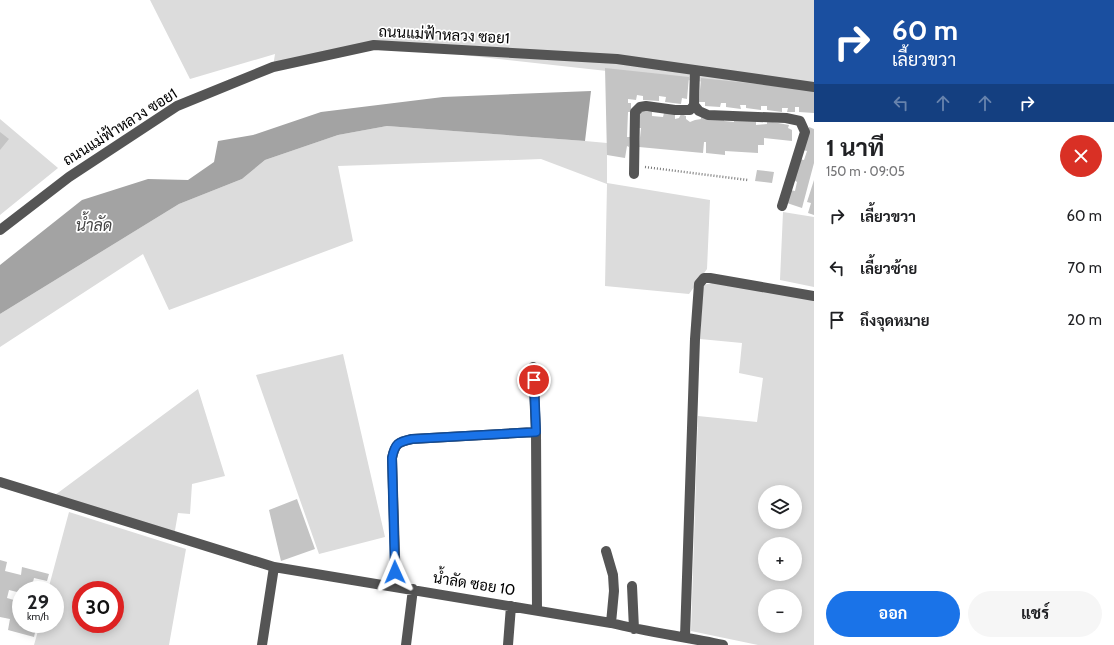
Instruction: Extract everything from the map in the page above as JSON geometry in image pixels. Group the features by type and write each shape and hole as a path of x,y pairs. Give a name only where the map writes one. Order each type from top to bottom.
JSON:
{"street":[{"name":"ถนนแม่ฟ้าหลวง ซอย1","path":"0,230 69,178 178,106 273,67 374,45 617,59 814,87"},
{"path":"634,170 635,112 640,107 646,106 675,110 690,110 694,105 695,70"},
{"path":"694,105 699,111 708,115 786,118 800,121 805,132 782,206"},
{"path":"685,637 695,339 699,284 704,278 710,278 814,296"},
{"path":"533,367 536,432 537,610"},
{"path":"396,587 392,458 397,444 412,439 536,432"},
{"name":"น้ำลัด ซอย 10","path":"0,482 274,567 611,622 634,628 723,645"},
{"path":"606,551 613,576 614,591 611,622"},
{"path":"262,645 274,567"},
{"path":"632,586 634,628"},
{"path":"406,645 413,589"},
{"path":"508,645 512,606"}],"path":[{"path":"634,170 748,180"}],"shaded area":[{"path":"150,0 814,0 814,94 374,45 273,67 275,54 190,79"},
{"path":"0,119 58,168 0,215"},
{"path":"387,126 607,143 607,183 710,200 707,269 689,294 605,286 607,184 541,159 338,166 353,241 169,310 143,254 0,347 0,314 179,204 242,179 265,160 338,135"},
{"path":"783,212 814,217 814,287 780,280"},
{"path":"717,282 814,300 814,645 758,645 691,631 698,416 757,422 763,378 739,373 742,343 700,339 703,285"},
{"path":"343,354 385,537 319,554 256,375"},
{"path":"198,389 225,476 192,484 190,514 178,513 174,536 51,498"},
{"path":"69,512 186,549 169,645 34,645 37,633 64,633 64,581 50,581"}],"water":[{"name":"น้ำลัด","path":"591,91 585,141 387,126 338,135 265,160 242,179 179,204 0,314 0,265 82,200 148,179 188,180 214,162 218,141 253,135 321,112 443,97"}],"building":[{"path":"605,68 689,77 687,99 682,98 681,104 665,102 666,97 659,96 659,101 643,100 643,96 637,95 636,100 628,99 628,103 631,103 631,112 628,112 627,137 630,137 629,147 627,146 625,158 607,155"},
{"path":"701,78 814,90 814,113 799,112 799,107 795,107 795,112 787,112 788,108 782,108 782,112 767,110 767,106 761,106 761,110 746,108 746,105 740,105 741,109 726,107 726,103 721,103 720,107 705,106 705,102 699,102"},
{"path":"638,111 652,112 652,116 663,117 664,113 675,113 675,119 679,118 681,114 686,116 686,119 690,122 701,119 701,116 724,118 724,121 734,122 734,118 756,121 756,125 767,124 767,121 789,125 788,128 792,130 792,141 764,138 764,145 758,145 758,153 725,151 725,155 706,153 706,142 704,142 703,153 639,147 641,128 637,128"},
{"path":"809,127 814,129 814,163 802,208 787,203 790,190 795,191 797,182 794,180 799,159 804,160 807,151 803,150"},
{"path":"0,132 9,139 0,150"},
{"path":"757,170 774,172 772,183 755,181"},
{"path":"814,180 814,215 808,213 811,203 807,202"},
{"path":"297,499 315,549 281,561 269,510"},
{"path":"0,560 7,562 5,571 21,575 22,567 49,574 47,581 34,578 33,581 12,581 12,591 9,590 7,598 12,599 12,631 8,630 10,619 0,617"},
{"path":"19,633 35,633 34,637"}],"route":[{"path":"395,572 392,458 397,444 412,439 536,432 534,380"}]}
